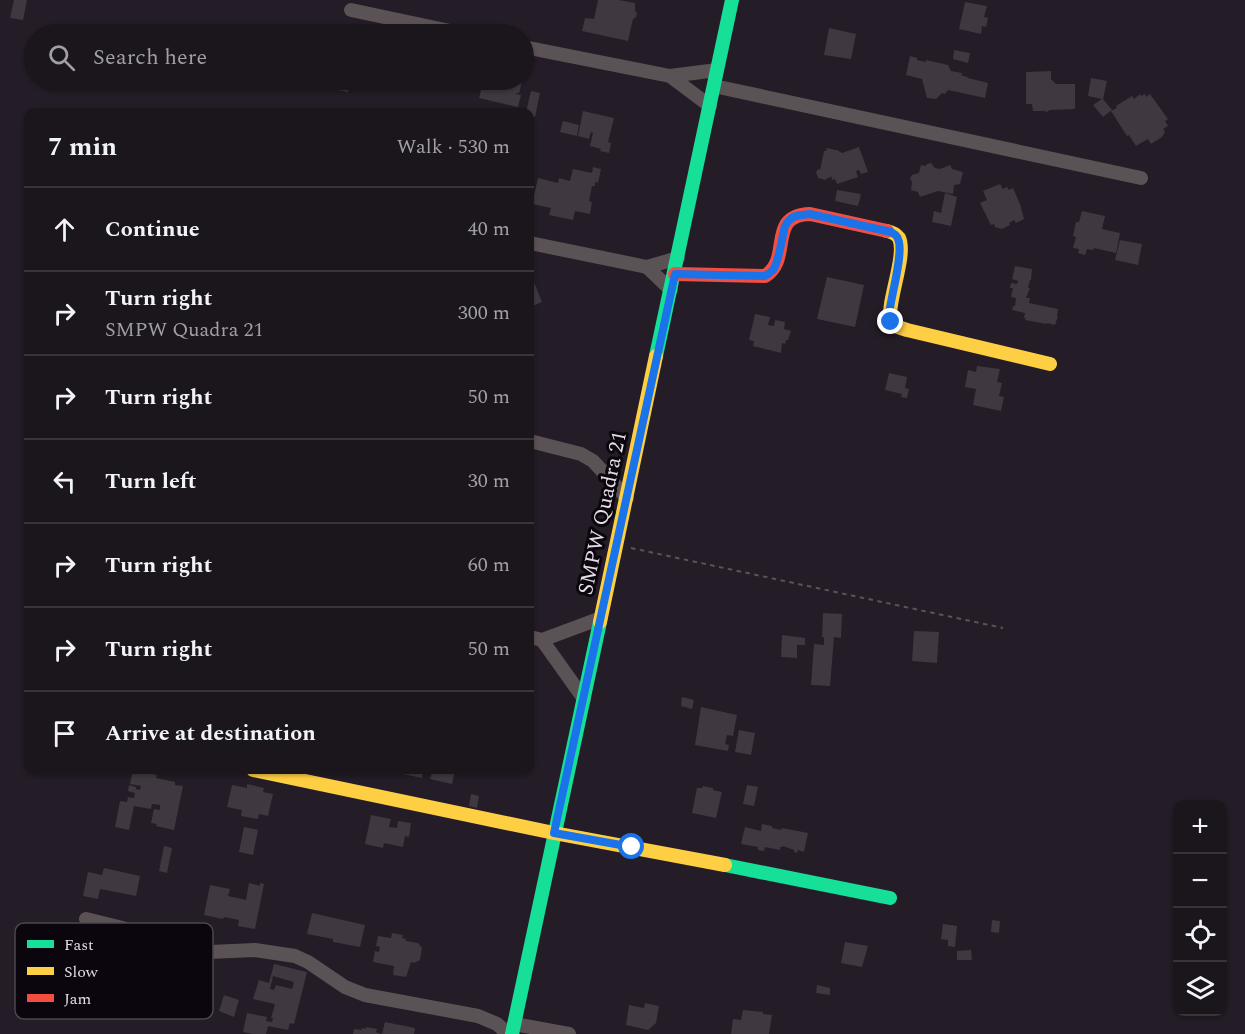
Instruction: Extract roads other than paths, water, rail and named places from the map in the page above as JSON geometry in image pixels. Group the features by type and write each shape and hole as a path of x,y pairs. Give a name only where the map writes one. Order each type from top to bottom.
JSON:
{"street":[{"name":"SMPW Quadra 21","path":"512,1030 732,0"},
{"path":"351,10 417,24"},
{"path":"534,49 670,76 717,70"},
{"path":"670,76 710,106"},
{"path":"714,87 1141,178"},
{"path":"675,274 765,276 772,271 775,264 785,226 798,214 810,214 891,232 899,239 900,246 889,315 891,322 908,330 1050,364"},
{"path":"534,244 648,267 678,258"},
{"path":"648,267 671,290"},
{"path":"534,442 581,454 593,460 627,498"},
{"path":"584,699 536,638 601,618"},
{"path":"272,774 554,833 890,898"},
{"path":"86,919 102,923"},
{"path":"213,952 249,950 294,956 308,962 353,991 486,1018 512,1030 569,1034"}]}
